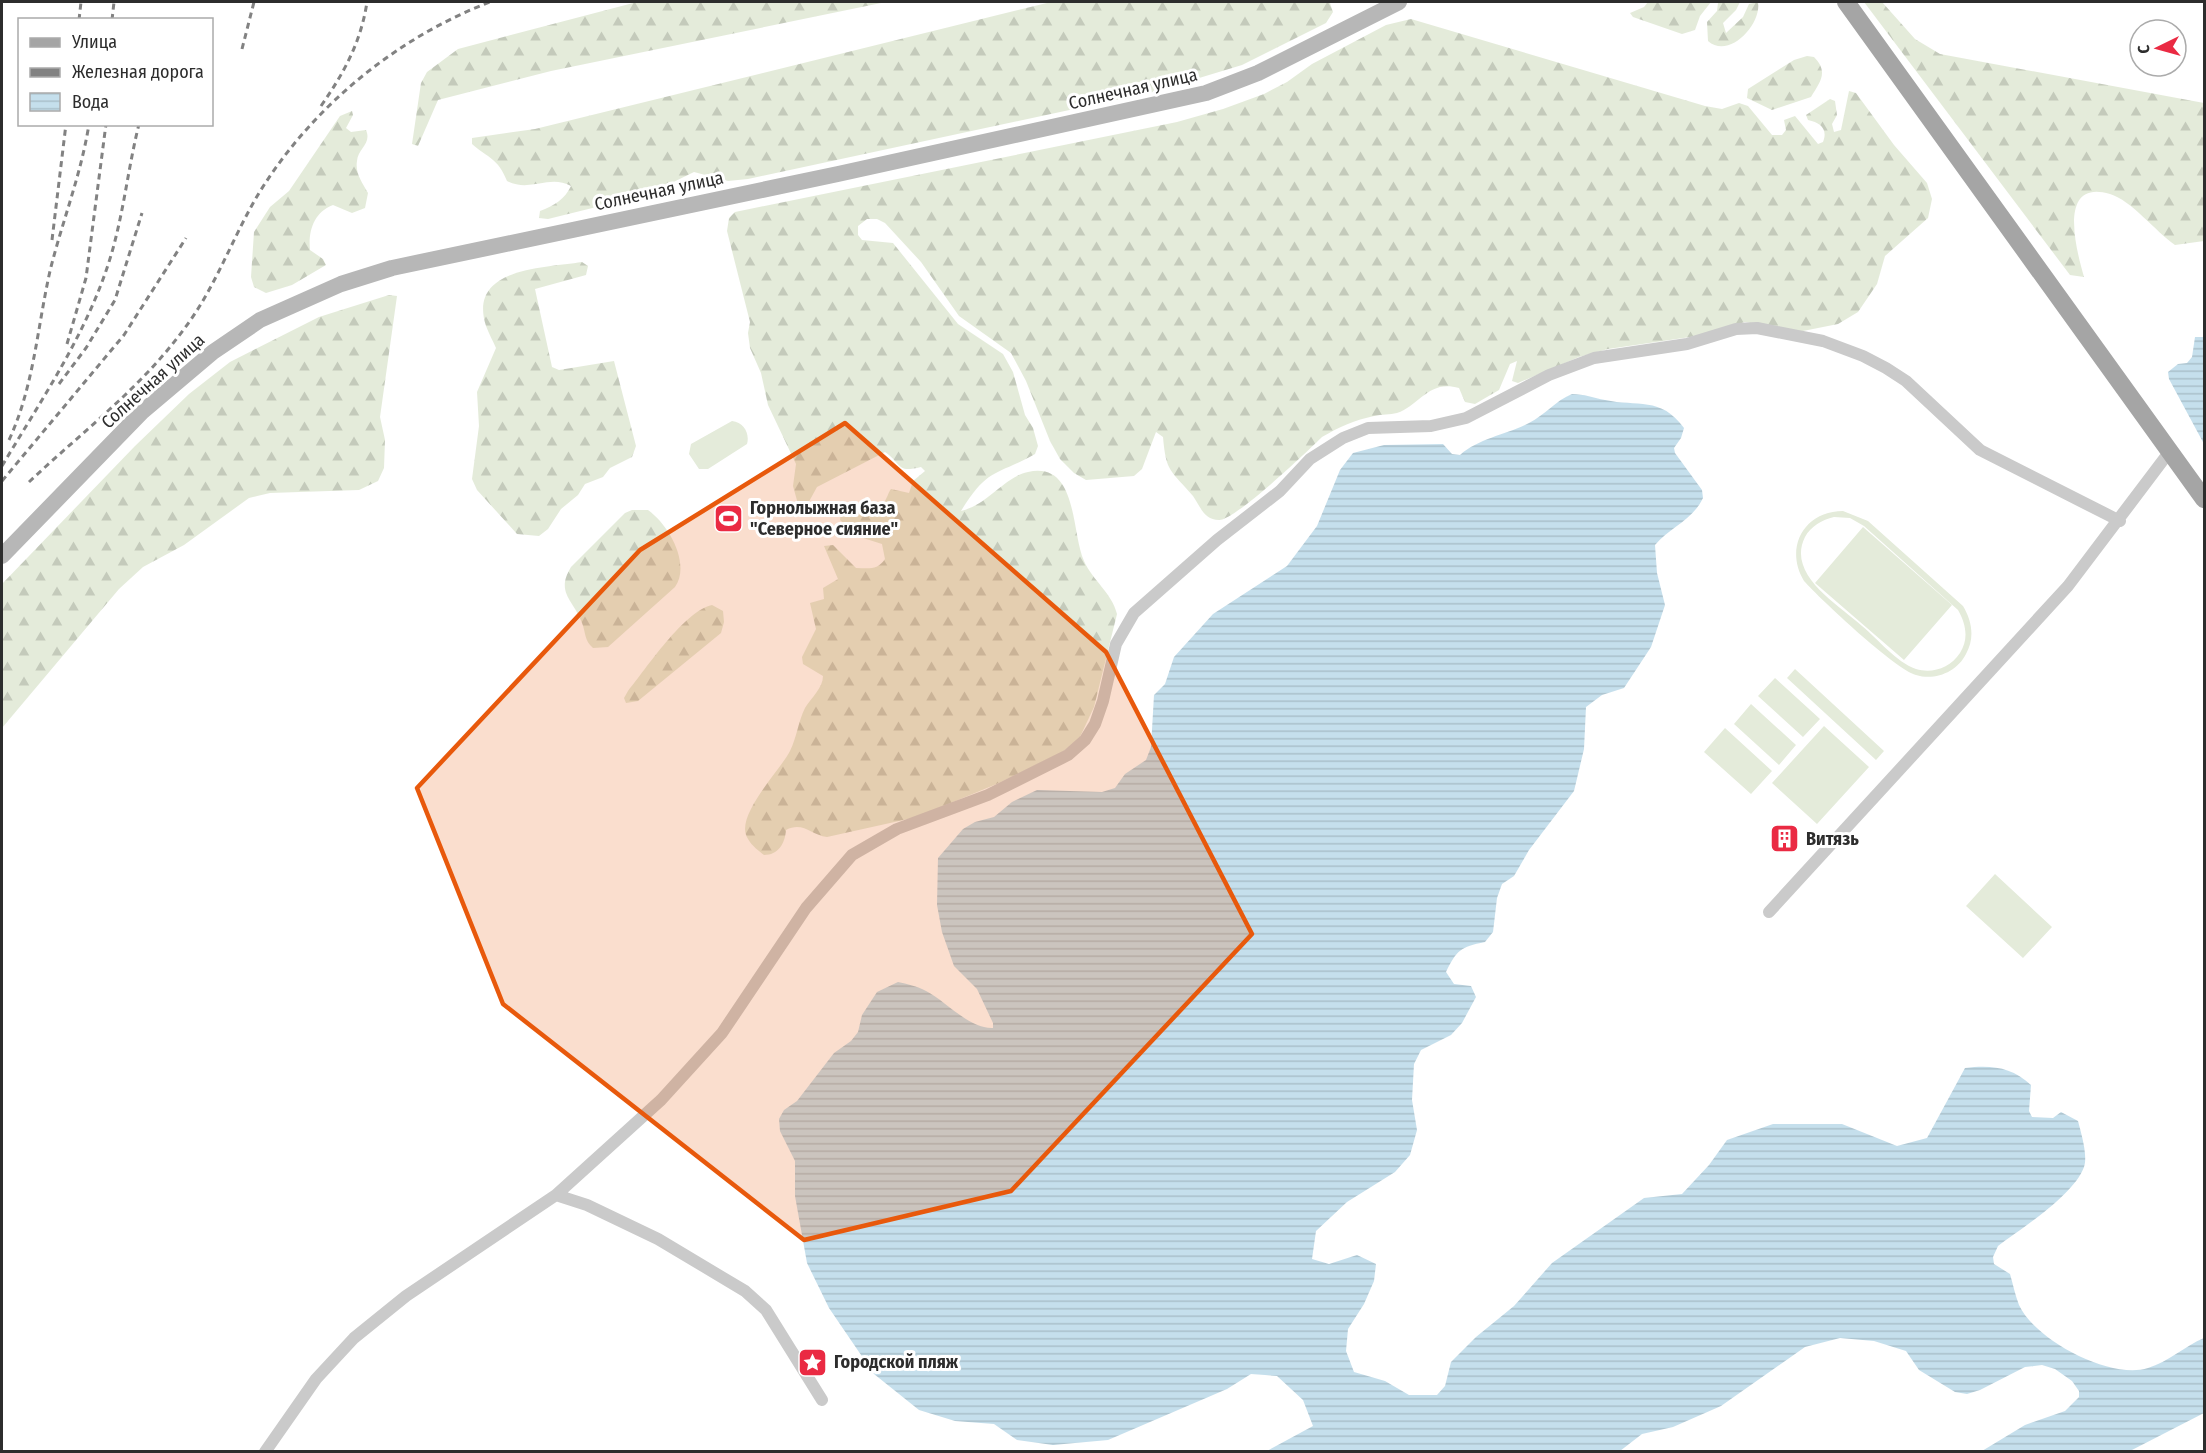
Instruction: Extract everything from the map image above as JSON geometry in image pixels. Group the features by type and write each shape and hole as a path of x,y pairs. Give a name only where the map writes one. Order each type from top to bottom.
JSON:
{"main road":[{"path":"1846,2 2205,498"}],"street":[{"name":"Солнечная улица","path":"2,556 43,511 168,388 237,334 315,293 392,268 838,174 1206,93 1258,73 1399,2"},
{"path":"265,1452 316,1379 354,1338 406,1296 556,1195 661,1100 722,1033 806,908 852,855 897,830 988,795 1068,755 1085,740 1095,724 1116,644 1134,613 1217,540 1280,491 1310,459 1356,432 1380,427 1420,427 1449,423 1484,410 1549,375 1594,358 1696,342 1736,329 1757,328 1823,341 1887,368 1906,381 1980,450 2120,520"},
{"path":"1769,912 2068,586 2170,452"},
{"path":"556,1195 587,1205 658,1239 745,1291 766,1310 822,1400"}],"highlighted area":[{"path":"845,423 1106,652 1252,934 1011,1191 804,1240 503,1004 417,788 640,550"}],"green space":[{"path":"637,2 886,2 551,71 438,100 418,146 412,144 421,83 427,72 458,49"},
{"path":"1051,2 1325,2 1330,3 1333,12 1326,23 1242,65 1153,92 748,179 728,181 694,172 649,194 548,219 539,218 540,211 550,207 566,195 571,186 555,182 524,185 507,181 500,167 472,144 472,138 535,129"},
{"path":"1648,2 1711,2 1700,16 1695,30 1682,34 1633,17 1630,13 1644,7"},
{"path":"1716,2 1740,2 1736,10 1723,23 1726,33 1743,17 1749,4 1758,2 1755,20 1749,29 1734,43 1725,46 1716,46 1708,41 1707,22 1717,11 1718,3"},
{"path":"1864,2 1882,2 1915,39 1940,54 2204,103 2204,241 2175,245 2118,197 2093,192 2082,197 2076,207 2074,220 2084,277 2070,275"},
{"path":"1411,19 1705,106 1722,109 1739,103 1748,106 1772,135 1782,135 1786,130 1784,120 1795,116 1818,144 1823,142 1824,130 1817,123 1808,120 1806,115 1830,99 1835,101 1837,115 1832,124 1834,132 1841,130 1849,91 1856,93 1894,145 1927,183 1932,199 1928,218 1885,256 1877,284 1858,312 1838,324 1798,332 1745,322 1697,336 1608,349 1579,357 1518,383 1512,381 1517,361 1510,364 1499,390 1475,404 1465,402 1459,388 1440,387 1397,413 1377,415 1347,424 1328,433 1254,498 1219,520 1206,515 1171,470 1166,458 1163,437 1156,432 1142,469 1134,476 1086,480 1074,473 1060,459 1050,441 1026,381 1011,353 959,316 921,262 885,223 877,219 867,219 858,226 858,235 862,240 893,243 958,324 1003,354 1013,372 1025,415 1033,428 1038,446 1035,454 986,479 961,511 980,503 1019,475 1044,471 1056,477 1070,502 1084,561 1111,600 1117,614 1094,707 1079,739 1061,753 999,783 917,817 827,837 797,827 786,830 784,840 777,851 764,855 748,839 745,830 747,819 760,794 790,751 805,708 819,689 823,676 803,664 802,657 816,629 810,603 824,599 823,588 838,579 824,546 833,545 856,568 872,568 882,563 885,559 882,544 860,537 840,520 841,511 852,507 881,505 891,489 909,493 913,481 925,471 921,467 907,469 900,467 885,452 817,487 806,507 798,504 793,486 796,464 768,405 761,373 750,348 748,333 750,322 727,231 729,218 735,212 1177,122 1223,109 1264,94 1287,82 1312,64 1386,25"},
{"path":"1807,56 1814,57 1819,62 1822,72 1820,82 1811,97 1772,110 1747,98 1748,89 1794,60"},
{"path":"352,111 353,115 346,128 351,132 366,130 367,135 357,165 357,170 368,193 365,208 352,213 333,205 317,217 311,229 310,250 323,259 326,265 292,285 266,293 254,287 251,277 254,232 270,207 289,191 340,116"},
{"path":"582,262 588,266 586,275 535,289 552,367 559,370 614,361 636,446 632,457 610,468 603,477 585,484 578,495 561,509 548,529 539,536 517,534 477,490 472,479 479,426 477,392 496,348 486,326 483,307 488,292 498,281 513,274 530,269"},
{"path":"389,295 397,296 380,417 385,440 384,468 378,481 359,490 270,493 249,498 184,545 143,567 119,589 2,728 2,584 135,446 189,394 230,362 319,317"},
{"path":"732,421 745,429 748,436 747,444 708,469 699,469 689,454 691,444"},
{"path":"632,510 648,510 670,535 679,556 679,578 675,587 608,647 593,648 588,642 579,615 565,590 565,583 571,567 625,513"},
{"path":"1843,511 1868,521 1963,606 1969,618 1971,642 1957,666 1945,674 1931,677 1923,677 1906,670 1858,633 1804,581 1798,569 1797,544 1808,524 1829,513","holes":["1830,518 1850,518 1864,526 1958,610 1965,626 1965,642 1960,653 1951,663 1928,671 1909,666 1894,656 1829,599 1809,576 1803,564 1801,551 1807,533 1817,524"]},
{"path":"1863,527 1952,605 1904,660 1815,583"},
{"path":"712,605 723,611 724,622 721,633 638,701 626,703 624,698 628,691 666,642 690,618"},
{"path":"1795,669 1884,751 1876,760 1787,678"},
{"path":"1775,678 1820,719 1803,737 1758,696"},
{"path":"1751,704 1796,745 1779,765 1734,724"},
{"path":"1824,726 1869,767 1817,824 1772,783"},
{"path":"1725,728 1772,771 1751,794 1704,752"},
{"path":"1995,874 2052,927 2023,958 1966,906"}],"water":[{"path":"2195,337 2204,337 2204,444 2169,379 2168,372 2178,364 2187,363 2192,357"},
{"path":"1572,394 1657,407 1675,418 1684,428 1674,448 1675,453 1702,490 1703,498 1693,513 1655,545 1657,573 1665,605 1651,647 1624,688 1602,695 1586,707 1584,749 1574,791 1529,850 1514,876 1502,884 1497,898 1493,932 1485,942 1460,951 1446,972 1454,984 1471,986 1476,997 1462,1023 1451,1035 1421,1050 1414,1064 1412,1100 1417,1130 1410,1155 1395,1172 1347,1202 1316,1231 1312,1259 1329,1264 1357,1255 1376,1264 1374,1281 1364,1304 1348,1329 1346,1351 1354,1372 1385,1381 1409,1395 1437,1395 1445,1386 1451,1362 1476,1337 1514,1306 1552,1263 1644,1198 1682,1194 1709,1165 1727,1140 1773,1124 1842,1124 1897,1146 1927,1138 1965,1068 1984,1067 2016,1074 2031,1085 2029,1111 2032,1117 2053,1118 2061,1112 2078,1121 2085,1150 2084,1167 2070,1189 1998,1246 1993,1257 1994,1264 2010,1274 2019,1305 2041,1331 2057,1343 2095,1363 2114,1368 2132,1370 2148,1368 2204,1338 2204,1413 2130,1451 1982,1451 2025,1425 2065,1411 2079,1397 2079,1391 2072,1381 2055,1369 2042,1365 2025,1367 1980,1390 1967,1394 1955,1392 1919,1370 1906,1351 1874,1341 1840,1338 1805,1347 1721,1406 1673,1427 1642,1434 1620,1451 1267,1451 1313,1426 1303,1400 1277,1376 1251,1374 1227,1389 1108,1440 1053,1445 1017,1440 994,1424 955,1421 919,1410 874,1374 829,1308 807,1263 795,1196 795,1161 780,1131 779,1119 784,1110 797,1101 834,1053 851,1041 858,1032 862,1015 877,992 898,982 926,991 975,1024 993,1028 993,1023 977,989 954,966 942,932 937,905 938,858 963,829 975,822 994,817 1012,802 1037,790 1102,792 1115,788 1125,774 1146,760 1151,747 1154,695 1165,684 1174,657 1213,614 1287,566 1317,526 1340,470 1353,453 1384,445 1443,444 1452,454 1460,455 1484,441 1529,423"}],"railway":[{"path":"79,18 81,2"},
{"path":"112,18 114,2"},
{"path":"242,49 254,2"},
{"path":"321,106 356,44 367,2"},
{"path":"29,482 130,390 184,329 215,279 259,193 304,132 359,79 390,56 455,17 490,2"},
{"path":"52,240 66,126"},
{"path":"9,440 30,378 50,271 81,162 89,126"},
{"path":"67,344 86,278 106,126"},
{"path":"2,466 60,370 97,294 117,232 139,126"},
{"path":"59,384 86,348 115,300 142,213"},
{"path":"2,481 124,335 186,238"}],"place":[{"name":"Горнолыжная база \"Северное сияние\"","path":"729,518"},
{"name":"Витязь","path":"1785,839"},
{"name":"Городской пляж","path":"813,1362"}]}
